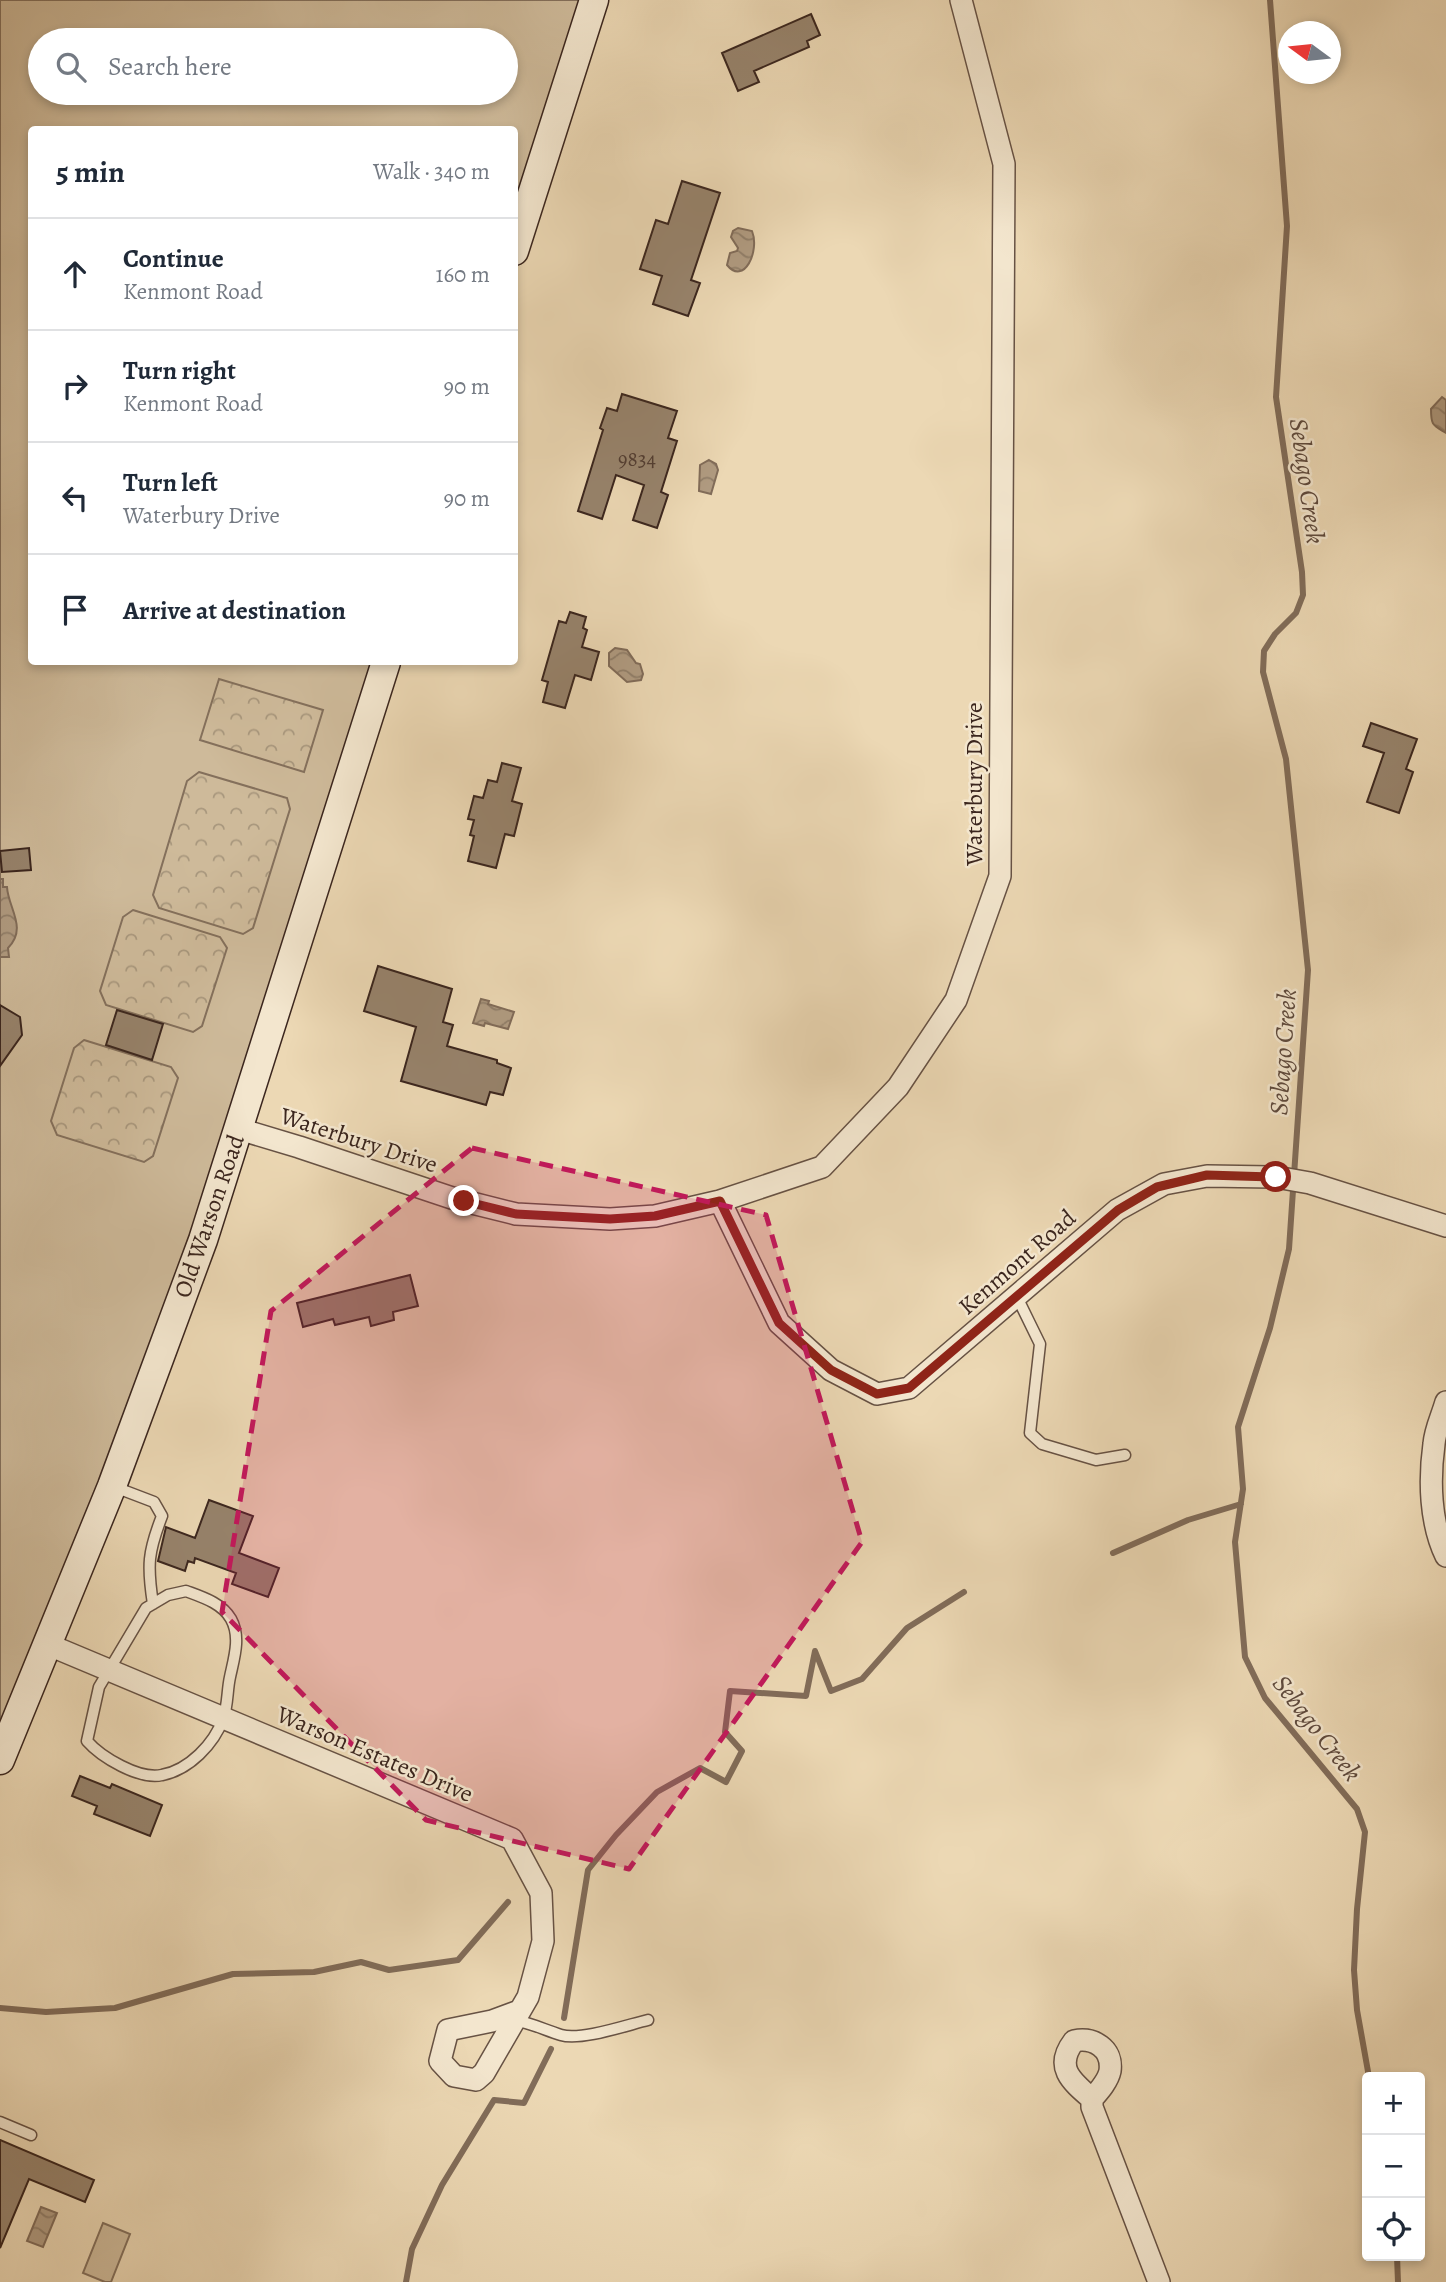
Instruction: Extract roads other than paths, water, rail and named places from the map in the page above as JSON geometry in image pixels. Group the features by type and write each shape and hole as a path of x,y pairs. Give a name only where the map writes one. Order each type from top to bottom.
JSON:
{"street":[{"path":"518,238 594,0"},
{"name":"Waterbury Drive","path":"239,1129 453,1198 516,1214 610,1219 655,1216 720,1201 822,1167 898,1087 956,1000 1000,876 1004,164 961,0"},
{"name":"Old Warson Road","path":"0,1760 112,1486 203,1240 385,665"},
{"name":"Kenmont Road","path":"720,1201 779,1323 831,1370 877,1394 909,1388 1118,1210 1157,1187 1207,1175 1276,1177 1310,1183 1446,1226"},
{"path":"1446,1402 1434,1442 1431,1491 1439,1541 1446,1556"},
{"name":"Warson Estates Drive","path":"49,1645 512,1839 541,1893 543,1941 528,1997 516,2015"},
{"path":"1092,2099 1092,2107 1159,2282"}],"lane":[{"path":"1017,1297 1040,1344 1030,1433 1042,1444 1096,1460 1125,1455"},
{"path":"112,1486 154,1502 162,1516 153,1540 148,1569 153,1604"},
{"path":"186,1591 209,1599 231,1618 237,1642 224,1718 205,1750 182,1768 161,1776 141,1774 98,1754 87,1741 96,1696 108,1670 146,1608 168,1595 186,1591"},
{"path":"516,2015 563,2036 581,2036 648,2020"},
{"path":"0,2122 31,2135"}],"water":[{"path":"738,228 752,231 754,239 749,263 739,271 727,265 730,253 738,248 731,237 733,231"},
{"path":"1442,397 1446,400 1446,433 1432,422 1431,409"},
{"path":"709,460 716,464 718,470 711,494 699,491 700,465"},
{"path":"615,648 627,650 636,663 640,664 643,674 641,680 627,682 609,666 609,653"},
{"path":"0,879 3,879 3,887 7,887 17,925 14,940 8,948 9,957 0,957"},
{"path":"481,999 514,1012 508,1029 473,1023"},
{"path":"41,2207 57,2213 43,2247 27,2241"}],"waterway":[{"name":"Sebago Creek","path":"1270,0 1287,226 1276,397 1302,572 1303,595 1296,613 1275,634 1264,651 1263,672 1286,759 1308,970 1289,1249 1270,1328 1238,1427 1243,1489 1235,1542 1245,1657 1265,1698 1357,1809 1365,1832 1354,1970 1357,2010 1368,2072"},
{"path":"1113,1553 1188,1520 1241,1504"},
{"path":"564,2018 588,1870 616,1835 657,1792 700,1768 726,1782 742,1751 725,1732 730,1691 806,1696 815,1651 831,1691 862,1679 907,1628 964,1592"},
{"path":"0,2008 46,2012 115,2008 233,1974 314,1972 361,1962 389,1970 458,1960 508,1902"},
{"path":"406,2282 412,2249 442,2185 494,2100 524,2103 551,2049"},
{"name":"Sebago Creek","path":"1397,2261 1398,2282"}]}
